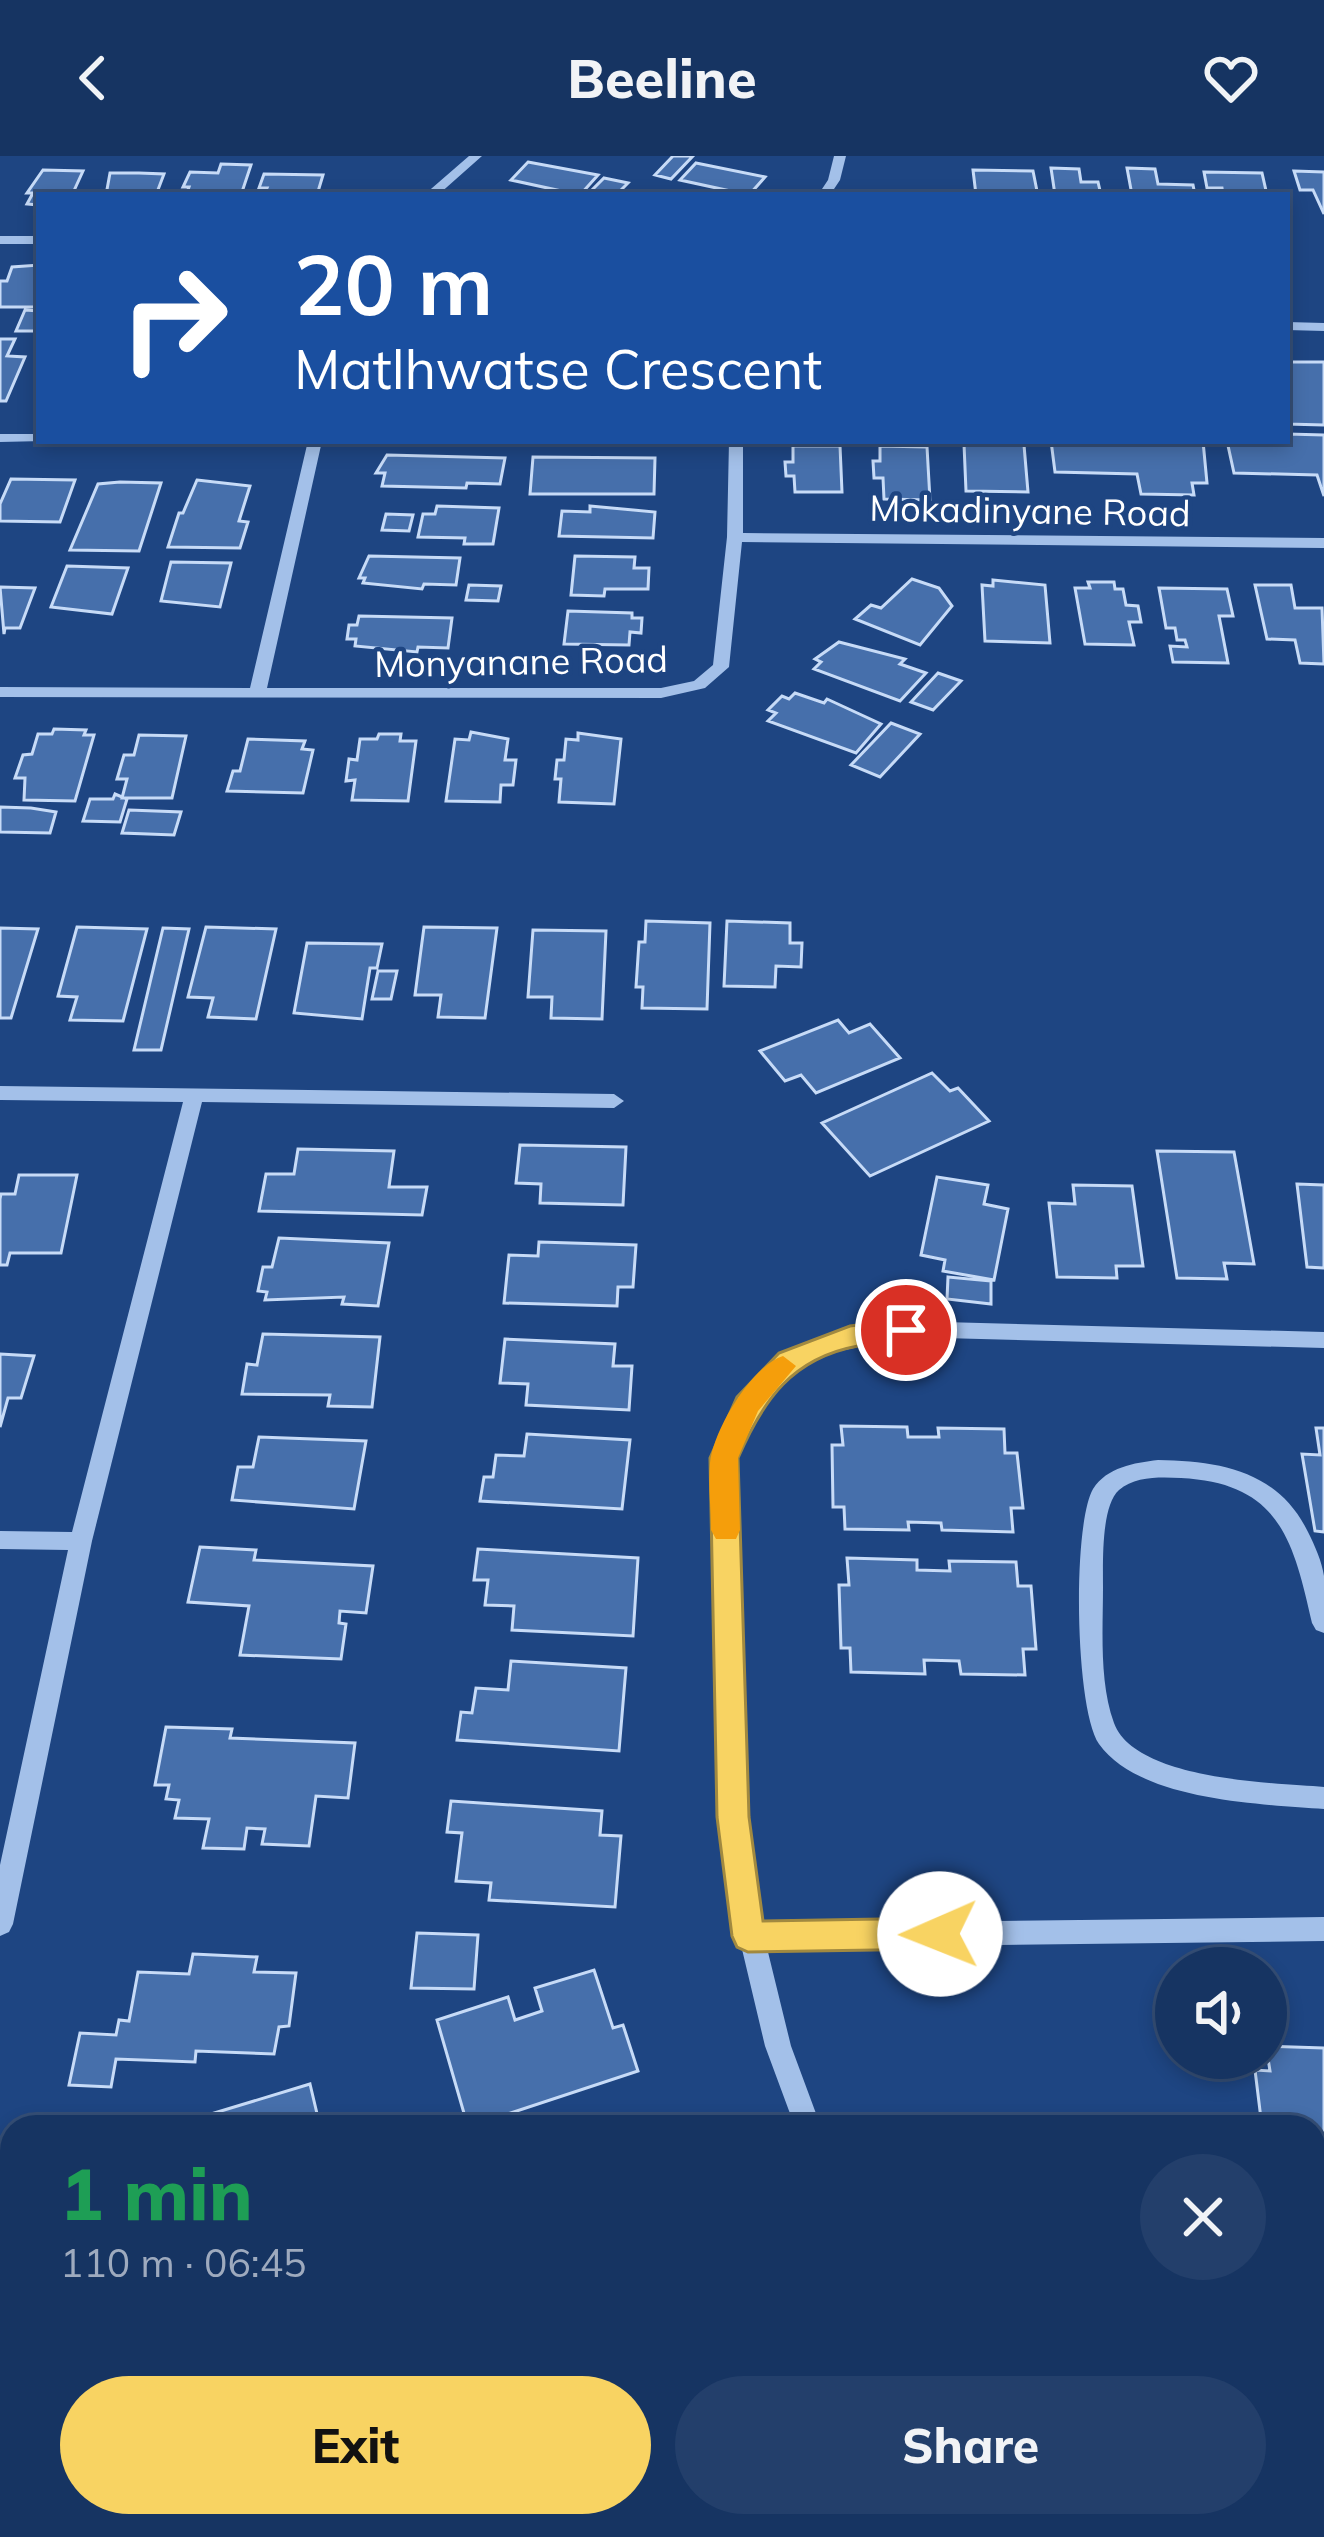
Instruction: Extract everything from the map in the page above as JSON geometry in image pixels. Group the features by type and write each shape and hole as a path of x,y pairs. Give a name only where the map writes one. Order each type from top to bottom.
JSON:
{"street":[{"path":"434,192 476,156"},
{"path":"826,192 840,156"},
{"path":"0,240 36,240"},
{"path":"1290,326 1324,327"},
{"path":"0,438 36,438"},
{"path":"257,694 314,444"},
{"name":"Monyanane Road","path":"0,692 662,693 698,685 722,667 735,537 736,444"},
{"name":"Mokadinyane Road","path":"735,537 1324,544"},
{"path":"0,1093 614,1101"},
{"path":"0,1924 81,1541 194,1095"},
{"path":"803,2115 780,2061 748,1936 733,1817 724,1458 746,1405 788,1360 850,1336 906,1330 1324,1340"},
{"path":"1324,1623 1293,1524 1270,1496 1243,1481 1201,1469 1160,1468 1123,1475 1103,1490 1090,1535 1095,1702 1105,1734 1136,1760 1179,1779 1218,1789 1324,1798"},
{"path":"0,1540 81,1541"},
{"path":"748,1936 1324,1929"}],"building":[{"path":"673,156 693,156 671,179 655,175"},
{"path":"528,162 598,175 583,192 511,180"},
{"path":"696,163 765,177 752,192 680,180"},
{"path":"221,164 251,165 242,192 187,192 189,187 183,187 190,172 218,173"},
{"path":"1051,168 1079,169 1081,182 1098,182 1100,192 1055,192"},
{"path":"1127,168 1155,169 1158,184 1193,185 1194,192 1131,192"},
{"path":"43,170 83,171 73,192 36,192 36,205 27,204 33,193 27,193"},
{"path":"973,170 1033,171 1037,191 1022,192 976,192"},
{"path":"1294,171 1324,172 1324,214 1313,190 1300,190"},
{"path":"1204,172 1262,173 1266,192 1223,192 1222,188 1207,188"},
{"path":"110,173 164,174 157,192 107,192"},
{"path":"264,174 323,175 318,192 259,188"},
{"path":"604,178 628,183 619,192 590,192"},
{"path":"36,265 36,307 0,307 0,281 7,281 12,267"},
{"path":"25,310 36,311 36,331 16,331"},
{"path":"0,339 15,339 7,356 25,357 6,401 0,401"},
{"path":"1290,362 1324,362 1324,425 1290,424"},
{"path":"1290,434 1324,435 1324,496 1317,475 1234,473 1228,444 1290,444"},
{"path":"964,444 1024,445 1028,492 966,491"},
{"path":"1051,444 1203,444 1207,483 1192,483 1194,495 1141,494 1137,474 1055,472"},
{"path":"793,446 840,446 842,492 795,492 794,476 786,476 785,462 793,462"},
{"path":"880,446 927,447 930,500 884,499 883,478 874,478 873,461 880,461"},
{"path":"387,455 505,458 500,484 382,486 385,473 376,473"},
{"path":"533,457 655,458 654,494 530,494"},
{"path":"11,479 75,480 60,522 0,521 0,504"},
{"path":"197,480 250,486 239,521 248,522 240,548 168,547"},
{"path":"161,483 139,551 70,550 98,484"},
{"path":"437,506 499,508 493,544 418,537 423,514 435,514"},
{"path":"590,506 655,512 653,538 559,536 562,511 590,512"},
{"path":"386,514 413,515 409,531 382,530"},
{"path":"369,556 460,558 456,585 424,584 422,589 363,583 365,578 359,578"},
{"path":"575,556 635,557 634,568 649,568 648,589 571,595"},
{"path":"171,562 231,563 220,607 161,601"},
{"path":"67,566 128,568 112,614 51,607"},
{"path":"912,579 939,588 952,606 920,645 855,619 871,605 881,608"},
{"path":"993,580 1045,585 1050,643 985,641 982,585 993,586"},
{"path":"1088,582 1114,582 1115,589 1123,589 1126,605 1138,606 1141,622 1129,622 1134,645 1085,644 1075,588 1090,588"},
{"path":"469,585 501,586 498,601 466,600"},
{"path":"1255,585 1291,585 1295,608 1322,608 1324,664 1300,663 1295,640 1267,639"},
{"path":"0,587 35,588 20,628 5,628 4,634"},
{"path":"1159,588 1227,589 1233,616 1219,616 1228,663 1173,662 1170,646 1187,647 1185,640 1177,640 1175,628 1166,628"},
{"path":"568,611 632,613 632,618 642,618 641,633 630,632 629,645 564,644"},
{"path":"359,616 452,618 448,648 418,647 417,652 355,646 356,639 347,639 349,625 357,625"},
{"path":"839,642 905,659 900,664 926,673 900,701 814,669 821,662 815,659"},
{"path":"938,673 961,681 933,710 911,702"},
{"path":"795,693 824,703 827,699 881,724 856,753 768,721 776,713 768,710 782,696 789,699"},
{"path":"891,723 920,734 880,777 851,765"},
{"path":"54,729 86,730 84,735 94,735 75,801 24,800 25,778 15,778 23,755 32,754 38,734 52,734"},
{"path":"471,732 508,739 505,760 516,760 513,785 501,785 500,802 446,801 455,739 469,740"},
{"path":"578,733 621,739 614,804 559,802 557,760 564,760 566,739 578,740"},
{"path":"379,734 401,734 400,741 416,741 408,801 352,800 355,780 346,781 349,759 357,760 360,739 377,739"},
{"path":"139,735 186,736 172,798 122,798 127,779 117,779 124,755 134,755"},
{"path":"248,739 305,741 302,749 313,750 303,793 227,791 233,771 240,771"},
{"path":"115,794 127,799 120,822 83,821 90,799 113,799"},
{"path":"0,807 56,812 50,833 0,832"},
{"path":"129,810 181,812 174,835 122,833"},
{"path":"646,921 710,923 707,1009 642,1008 643,987 636,987 639,942 645,942"},
{"path":"727,921 790,923 790,943 802,943 801,967 776,966 775,987 724,986"},
{"path":"77,927 147,929 123,1021 70,1020 77,997 58,996"},
{"path":"206,927 276,929 256,1019 208,1017 213,998 188,997"},
{"path":"424,927 497,928 485,1018 438,1017 441,995 415,995"},
{"path":"0,928 38,929 11,1018 0,1018"},
{"path":"163,928 189,929 161,1050 134,1050"},
{"path":"533,930 606,931 602,1019 551,1018 552,997 528,997"},
{"path":"307,943 382,944 377,968 370,968 362,1019 294,1013"},
{"path":"378,971 397,971 391,999 372,999"},
{"path":"838,1020 849,1033 870,1024 900,1058 816,1093 801,1075 785,1081 760,1051"},
{"path":"932,1073 950,1091 958,1088 989,1121 870,1176 822,1123"},
{"path":"520,1145 626,1147 623,1205 540,1203 541,1184 516,1183"},
{"path":"298,1149 394,1151 389,1187 427,1187 422,1215 259,1211 266,1174 294,1174"},
{"path":"1157,1151 1234,1152 1254,1264 1224,1263 1227,1279 1177,1278"},
{"path":"19,1175 77,1175 61,1253 10,1253 7,1265 0,1265 1,1194 15,1194"},
{"path":"937,1177 988,1185 984,1204 1008,1209 994,1280 943,1271 945,1260 921,1255"},
{"path":"1297,1184 1324,1185 1324,1268 1307,1267"},
{"path":"1073,1185 1132,1186 1143,1266 1116,1266 1117,1278 1057,1277 1049,1203 1075,1204"},
{"path":"279,1238 389,1243 378,1306 342,1304 344,1297 265,1300 267,1292 258,1291 263,1267 272,1267"},
{"path":"539,1242 636,1245 633,1287 618,1287 617,1306 504,1303 509,1255 538,1256"},
{"path":"948,1277 991,1281 991,1304 947,1299"},
{"path":"263,1334 380,1337 372,1407 328,1406 330,1395 242,1394 247,1364 257,1365"},
{"path":"505,1339 615,1344 613,1366 632,1366 629,1410 526,1405 528,1384 500,1383"},
{"path":"0,1354 34,1356 21,1398 8,1398 0,1427"},
{"path":"841,1426 907,1427 908,1437 939,1437 938,1428 1004,1429 1005,1453 1017,1453 1023,1508 1011,1508 1013,1532 942,1530 941,1523 908,1522 909,1530 845,1529 844,1507 833,1507 832,1445 843,1445"},
{"path":"1316,1428 1324,1428 1324,1532 1315,1531 1302,1454 1320,1455"},
{"path":"527,1434 630,1440 622,1509 480,1501 484,1477 493,1477 496,1455 524,1456"},
{"path":"259,1437 366,1441 354,1509 232,1500 238,1467 253,1467"},
{"path":"200,1547 256,1550 254,1560 373,1566 366,1613 340,1611 339,1623 346,1624 341,1659 240,1655 249,1606 188,1602"},
{"path":"478,1549 638,1558 633,1636 512,1630 514,1606 485,1605 488,1580 474,1580"},
{"path":"847,1558 917,1560 917,1570 950,1571 949,1561 1016,1562 1018,1586 1031,1586 1036,1649 1023,1649 1025,1675 961,1674 959,1661 924,1660 925,1674 851,1672 850,1648 841,1648 839,1585 849,1585"},
{"path":"511,1661 626,1668 619,1751 457,1740 461,1712 472,1713 476,1688 508,1690"},
{"path":"166,1727 232,1729 230,1738 355,1743 348,1798 316,1796 309,1846 262,1844 265,1829 247,1828 244,1849 203,1848 209,1819 175,1818 179,1800 166,1799 169,1785 155,1785"},
{"path":"451,1801 602,1811 600,1835 621,1836 615,1907 489,1900 491,1883 456,1881 462,1833 447,1832"},
{"path":"417,1933 478,1935 474,1989 411,1988"},
{"path":"193,1954 257,1957 254,1972 296,1973 289,2026 279,2027 274,2054 196,2051 195,2062 116,2059 111,2087 69,2085 80,2033 116,2035 119,2020 129,2021 138,1972 189,1974"},
{"path":"594,1970 613,2028 623,2025 638,2071 504,2115 465,2115 437,2020 508,1997 515,2020 542,2011 535,1988"},
{"path":"1287,2047 1324,2048 1324,2115 1261,2115 1256,2079 1287,2079"},
{"path":"310,2084 317,2115 208,2115"}],"slow traffic":[{"path":"726,1530 724,1458 746,1405 783,1366"}],"route":[{"path":"906,1330 850,1336 788,1360 746,1405 724,1458 733,1817 748,1936 940,1934"}]}
